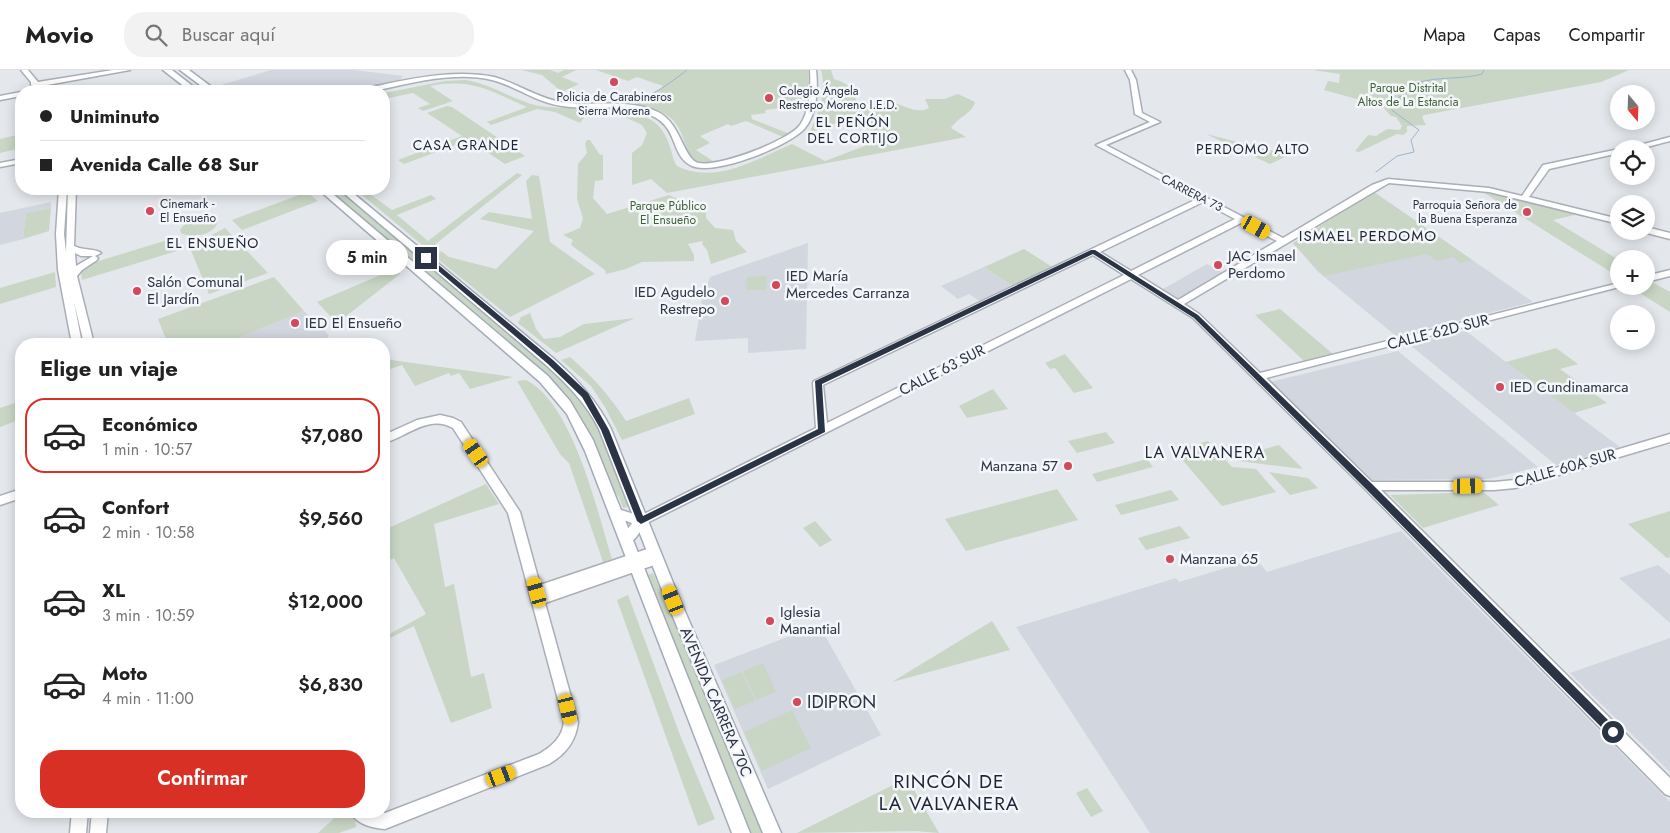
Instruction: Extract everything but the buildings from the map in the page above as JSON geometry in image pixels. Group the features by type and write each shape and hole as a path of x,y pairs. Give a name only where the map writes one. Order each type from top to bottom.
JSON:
{"main road":[{"path":"167,70 187,85"},
{"path":"184,70 205,85"},
{"name":"AVENIDA CARRERA 70C","path":"329,195 544,378 562,396 580,423 741,833"},
{"name":"AVENIDA CARRERA 70C","path":"349,195 550,362 592,404 605,430 655,556 772,833"}],"street":[{"path":"24,70 37,85 127,70"},
{"path":"803,129 812,96 813,70"},
{"path":"390,86 436,77 469,76 492,82 528,100 542,104 626,110 649,115 665,124 681,162 708,169 729,166 786,144 810,123 817,96 817,70"},
{"name":"CARRERA 73","path":"1128,70 1133,80 1139,114 1156,122 1100,145 1283,241"},
{"path":"390,89 432,80 469,76"},
{"path":"0,98 15,95"},
{"path":"1655,143 1670,139"},
{"path":"1524,198 1546,167 1610,153"},
{"path":"0,167 15,163"},
{"path":"1178,304 1385,182 1396,181 1469,187 1524,198 1610,220"},
{"path":"63,195 60,234 63,270 76,338"},
{"path":"72,195 70,247 72,276 87,338"},
{"path":"822,430 818,383 1203,198"},
{"name":"CALLE 63 SUR","path":"626,540 631,531 641,521 1242,219"},
{"path":"1655,232 1670,236"},
{"path":"70,247 81,253 96,256 79,268 72,276"},
{"path":"1093,251 1196,316 1369,486 1670,789"},
{"path":"1655,277 1670,273"},
{"name":"CALLE 62D SUR","path":"1258,377 1610,288"},
{"path":"369,818 385,821 391,819 544,759 568,738 571,722 514,512 495,481 456,425 444,418 426,420 390,436"},
{"name":"CALLE 60A SUR","path":"1369,486 1494,486 1515,484 1670,438"},
{"path":"0,501 15,495"},
{"path":"615,513 641,521"},
{"path":"538,596 655,556"},
{"path":"78,833 79,818"},
{"path":"98,833 99,818"}],"shaded area":[{"path":"271,70 353,70 403,76 399,81 378,85 221,85"},
{"path":"51,202 51,208 26,213 23,239 0,245 0,213"},
{"path":"1390,203 1533,302 1396,336 1317,271 1293,243"},
{"name":"IED María Mercedes Carranza","path":"808,243 806,349 748,353 748,338 695,341 702,299 710,277"},
{"path":"1207,264 1224,273 1179,299 1163,289"},
{"path":"984,267 1014,287 981,302 969,294 958,299 941,286"},
{"name":"IED El Ensueño","path":"304,311 329,335 328,338 238,338"},
{"name":"IED Cundinamarca","path":"1466,331 1620,447 1556,465 1409,344"},
{"path":"1398,351 1538,467 1488,479 1372,480 1270,382"},
{"path":"1401,531 1670,802 1670,833 1150,833 1016,627 1176,578 1179,582 1256,559 1267,572"},
{"path":"1658,565 1670,575 1670,623 1619,578"},
{"name":"IDIPRON","path":"819,625 881,735 768,789 714,665"},
{"path":"1670,638 1670,772 1570,673"}],"green space":[{"path":"522,70 550,70 558,73 564,70 576,70 562,77 579,84 562,92 542,75"},
{"path":"596,70 808,70 809,97 803,97 794,106 765,110 766,113 751,115 752,119 790,134 783,137 746,121 731,126 728,124 700,136 710,143 696,150 716,163 701,163 692,160 678,127 666,115 651,108 617,104 626,100 632,102 659,90 663,86 637,77 628,81"},
{"path":"821,70 831,70 834,79 847,85 852,90 857,103 886,101 924,110 929,108 925,99 944,99 958,94 975,102 971,110 951,128 966,137 667,193 651,179 632,185 632,153 642,145 647,133 642,125 614,112 648,118 660,127 665,135 677,166 691,171 706,173 736,168 792,144 825,161 870,144 860,138 873,132 850,118 809,133 821,102 823,78"},
{"name":"Parque Distrital Altos de La Estancia","path":"1313,70 1629,70 1601,82 1424,115 1422,117 1426,125 1407,126 1407,132 1403,135 1397,134 1359,152 1355,151 1368,135 1376,136 1387,129 1400,130 1402,126 1396,117 1391,116 1382,106 1324,90 1328,81 1339,83 1340,74"},
{"path":"466,80 475,82 535,105 600,111 586,115 580,123 555,112 537,109 491,125 487,122 527,107 491,91 470,85 458,84 430,86 453,101 423,111 418,108 430,104 413,93 390,98 390,92 445,81"},
{"path":"447,106 452,107 525,156 505,164 469,140 404,164 398,160 462,136 427,113"},
{"path":"1206,134 1289,155 1270,164"},
{"path":"15,135 15,149 0,153 0,139"},
{"name":"Parque Público El Ensueño","path":"587,140 590,140 600,155 603,154 603,180 595,181 593,198 607,214 669,195 706,213 706,218 715,228 733,230 736,241 747,252 711,264 707,250 702,244 703,241 688,244 694,255 694,261 642,262 626,269 606,274 605,270 571,245 573,240 563,235 580,228 583,218 577,199 578,164 587,153 585,144"},
{"path":"517,173 522,175 428,250 362,195 371,195 392,210 431,195 436,199 397,215 428,241"},
{"path":"532,175 539,176 550,242 595,274 510,317 435,257 441,251 449,257 496,269 534,231 480,219 489,212 532,219 526,181"},
{"path":"1481,191 1579,214 1553,220 1610,255 1610,271"},
{"path":"1374,192 1472,260 1460,263 1453,257 1437,261 1427,254 1324,276 1293,243"},
{"path":"299,195 311,195 318,201 242,230 232,220"},
{"path":"334,195 346,195 372,216 544,362 581,396 598,425 630,506 623,508 619,497 611,488 583,420 564,392"},
{"path":"51,208 49,231 23,239 26,213"},
{"path":"208,217 218,221 216,226 208,233 191,236 181,233 182,227 189,222"},
{"path":"225,228 268,273 209,294 187,241 208,237"},
{"path":"174,238 180,250 82,280 81,271 89,264"},
{"path":"365,242 374,242 401,267 395,269"},
{"path":"1024,249 1054,268 1014,287 984,267"},
{"path":"395,269 400,274 340,321 335,321 317,302"},
{"path":"55,272 56,287 0,304 0,288"},
{"path":"767,276 766,290 746,290 747,277"},
{"path":"274,277 304,311 238,338 166,338 158,319"},
{"path":"1655,284 1670,292 1670,312 1643,295 1655,295"},
{"path":"1280,309 1333,354 1304,361 1255,315"},
{"path":"530,313 536,329 544,339 560,337 584,324 635,318 556,353 518,323 521,317"},
{"path":"1556,348 1578,364 1560,369 1607,403 1574,413 1506,362"},
{"path":"1065,354 1093,388 1074,393 1055,368 1050,369 1045,363"},
{"path":"570,357 614,403 626,421 689,398 695,414 622,440 605,407 591,386 561,360"},
{"path":"390,360 513,377 470,389 459,373 451,376 449,373 415,386 402,365 390,369"},
{"path":"526,380 543,392 557,411 570,434 591,487 612,559 603,562 569,463 560,454 517,381"},
{"path":"993,389 1008,409 967,418 959,406"},
{"path":"15,403 15,421 0,427 0,408"},
{"path":"1106,432 1115,443 1077,453 1068,441"},
{"path":"1208,441 1232,467 1256,469 1276,492 1222,506 1174,450"},
{"path":"1279,445 1303,469 1239,461 1235,457"},
{"path":"1147,459 1153,467 1097,482 1092,474"},
{"path":"1269,472 1308,478 1318,488 1290,495"},
{"path":"486,484 499,504 434,524 445,587 454,584 471,677 484,673 492,708 451,723 414,626 390,638 390,634 426,614 394,558 390,560 390,527"},
{"path":"1057,489 1078,520 966,551 945,519"},
{"path":"1171,490 1179,500 1121,515 1115,505"},
{"path":"1481,490 1499,505 1423,528 1390,495 1453,493"},
{"path":"1670,511 1670,557 1667,558 1628,524"},
{"path":"815,521 832,540 820,547 803,528"},
{"path":"1180,526 1190,538 1146,550 1138,538"},
{"path":"653,573 689,653 763,833 748,833 645,576"},
{"path":"628,595 680,735 715,819 698,826 617,600"},
{"path":"992,621 1010,650 892,682"},
{"path":"763,663 776,692 756,700 743,671"},
{"path":"742,672 755,701 735,709 722,680"},
{"path":"792,710 811,748 762,771 744,732"},
{"path":"907,778 939,833 916,831 797,833"},
{"path":"1087,788 1103,811 1091,817 1076,793"},
{"path":"334,818 355,818 356,827 339,833 318,833"}],"waterway":[{"path":"617,103 646,97 663,88 687,70"},
{"path":"1376,172 1397,156 1414,152 1411,140 1419,130 1393,111 1390,107 1392,102 1415,87 1417,83 1433,79 1474,76 1482,74 1484,70"},
{"path":"600,102 611,103"}],"place":[{"name":"Policia de Carabineros Sierra Morena","path":"614,82"},
{"name":"Colegio Ángela Restrepo Moreno I.E.D.","path":"769,98"},
{"name":"Cinemark - El Ensueño","path":"150,211"},
{"name":"Parroquia Señora de la Buena Esperanza","path":"1527,212"},
{"name":"JAC Ismael Perdomo","path":"1218,265"},
{"name":"IED María Mercedes Carranza","path":"776,285"},
{"name":"Salón Comunal El Jardín","path":"137,291"},
{"name":"IED Agudelo Restrepo","path":"725,301"},
{"name":"IED El Ensueño","path":"295,323"},
{"name":"IED Cundinamarca","path":"1500,387"},
{"name":"Manzana 57","path":"1068,466"},
{"name":"Manzana 65","path":"1170,559"},
{"name":"Iglesia Manantial","path":"770,621"},
{"name":"IDIPRON","path":"797,702"}],"district":[{"name":"EL PEÑÓN DEL CORTIJO","path":"853,130"},
{"name":"CASA GRANDE","path":"466,145"},
{"name":"PERDOMO ALTO","path":"1253,149"},
{"name":"ISMAEL PERDOMO","path":"1368,236"},
{"name":"EL ENSUEÑO","path":"213,243"},
{"name":"LA VALVANERA","path":"1205,452"},
{"name":"RINCÓN DE LA VALVANERA","path":"949,792"}],"route":[{"path":"426,258 550,362 585,395 592,404 605,430 641,521 822,430 818,383 1093,251 1196,316 1369,486 1613,732"}]}
